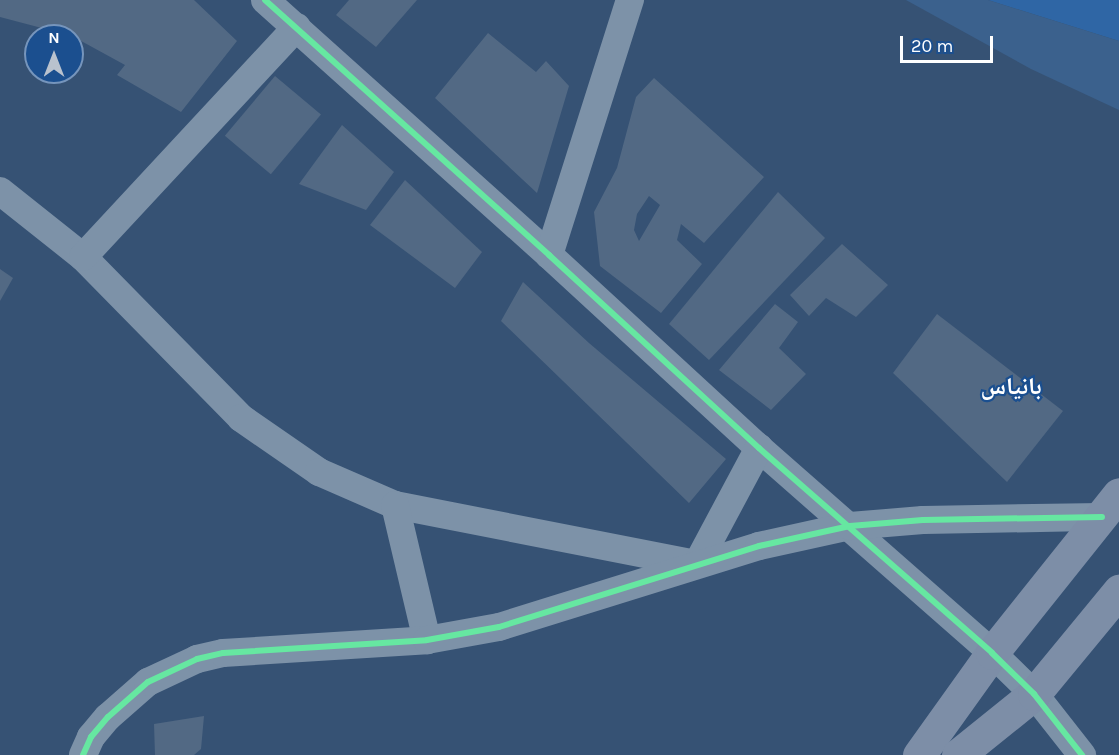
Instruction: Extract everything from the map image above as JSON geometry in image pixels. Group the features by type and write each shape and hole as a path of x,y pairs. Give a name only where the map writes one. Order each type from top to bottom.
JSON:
{"main road":[{"path":"919,755 992,653 1110,506"},
{"path":"958,755 1034,694 1119,591"}],"street":[{"path":"265,0 549,255 759,448 992,653 1034,694 1082,755"},
{"path":"549,255 630,0"},
{"path":"83,257 297,27"},
{"path":"0,191 83,257 241,418 319,472 395,505 698,564"},
{"path":"698,564 759,448"},
{"path":"395,505 427,640"},
{"path":"83,755 91,737 127,698 156,678 197,659 249,650 276,651 427,640 499,627 759,546 850,526 1110,506"}],"shaded area":[{"path":"906,0 988,0 1119,41 1119,110 1031,69"},
{"path":"988,0 1119,0 1119,41"}],"building":[{"path":"0,0 194,0 237,41 181,112 117,75 125,65 84,43 84,24 27,24 0,17"},
{"path":"349,0 417,0 376,47 336,15"},
{"path":"488,33 536,72 546,61 569,86 537,193 435,98"},
{"path":"275,76 321,115 271,174 225,136"},
{"path":"654,78 764,177 704,243 681,224 677,240 702,264 661,313 600,266 594,212 617,168 636,97","holes":["649,196 660,205 639,241 634,230 637,214"]},
{"path":"342,125 394,172 366,210 299,184"},
{"path":"405,180 482,252 455,288 370,225"},
{"path":"778,192 825,238 709,360 669,324"},
{"path":"842,244 888,285 856,317 826,298 809,316 790,295"},
{"path":"0,269 13,278 0,301"},
{"path":"523,282 589,343 726,459 689,503 501,321"},
{"path":"775,304 798,322 779,348 806,374 771,410 719,370"},
{"path":"937,314 1063,411 1007,482 893,373"},
{"path":"204,716 201,749 194,755 155,755 154,724"}],"cycle path":[{"path":"265,0 549,255 759,448 992,653 1034,694 1082,755"},
{"path":"83,755 91,737 108,717 148,682 197,659 223,653 427,640 499,627 759,546 850,526 923,520 1102,517"}],"district":[{"name":"بانياس","path":"1011,387"}]}
